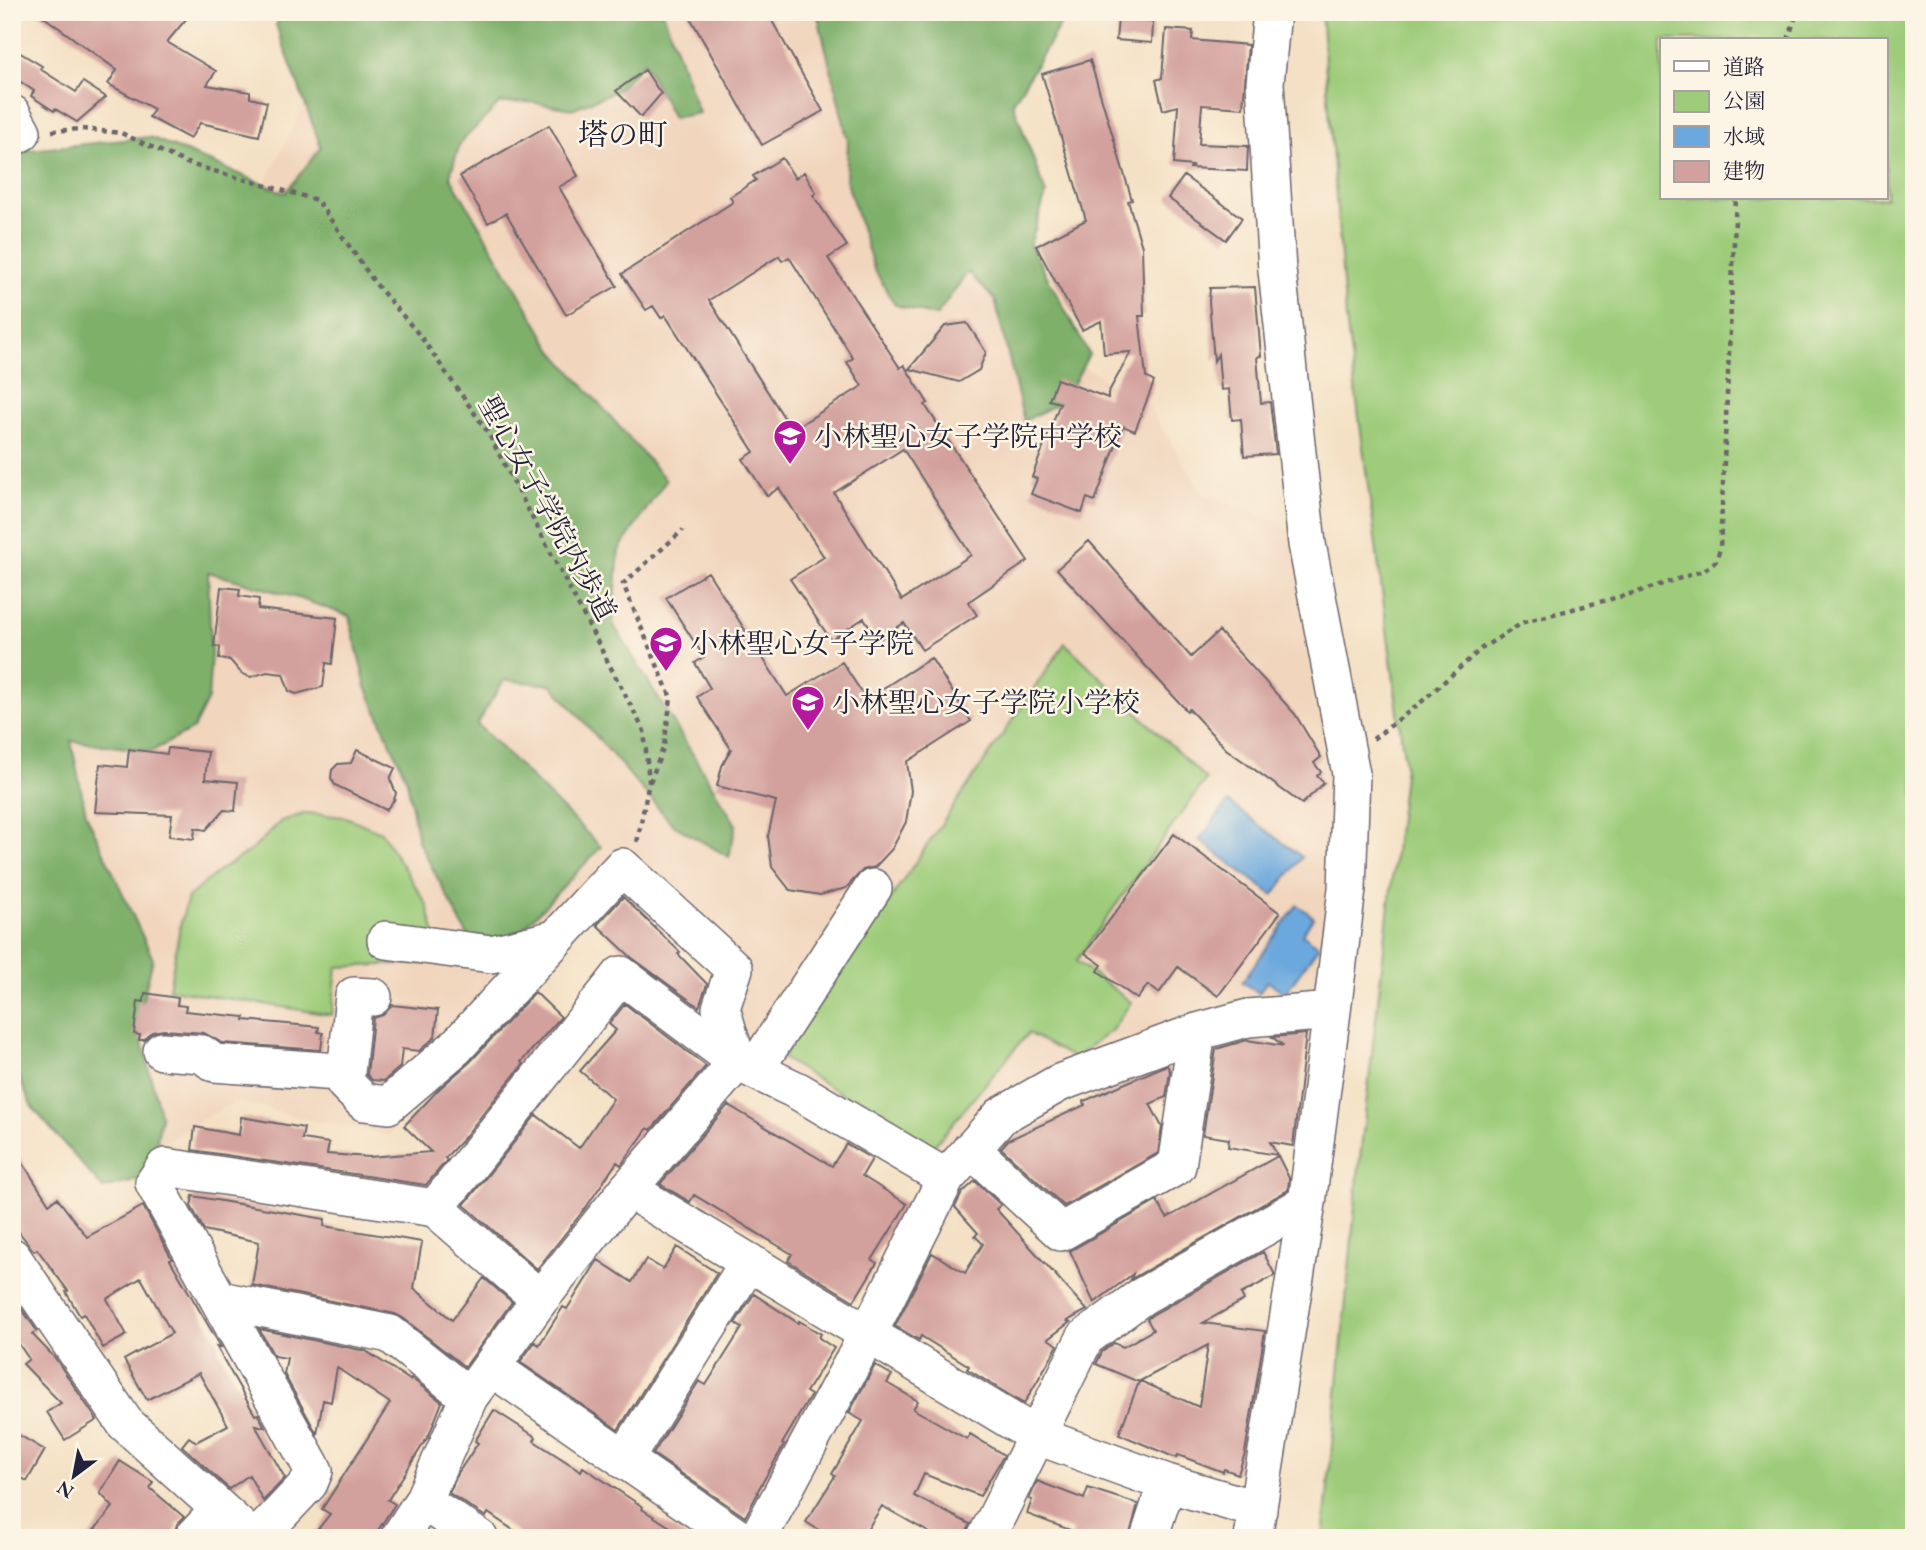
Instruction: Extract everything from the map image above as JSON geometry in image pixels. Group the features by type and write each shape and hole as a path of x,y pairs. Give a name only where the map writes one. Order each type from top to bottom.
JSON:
{"street":[{"path":"628,1189 1035,1436 1167,1483 1256,1524 1307,1203 1332,1011 1347,889 1351,775 1307,544 1277,270 1265,83 1272,12"},
{"path":"373,997 354,996 345,1083 364,1102 388,1105 455,1048 622,867 734,969 721,1009 746,1066"},
{"path":"399,1538 422,1500 470,1397 540,1299 628,1189 746,1066 873,888"},
{"path":"386,940 491,954 555,939"},
{"path":"435,1208 621,975 746,1066 798,1091 946,1178"},
{"path":"758,1538 867,1334 946,1178 1001,1116 1059,1083 1197,1032 1248,1018 1332,1011"},
{"path":"971,1149 1061,1232 1177,1166 1197,1032"},
{"path":"162,1051 202,1054 214,1063 338,1072 346,1075"},
{"path":"12,1257 125,1423 255,1538 309,1483 314,1471 154,1183 165,1167 435,1208 540,1299"},
{"path":"986,1538 1085,1338 1141,1297 1307,1203"},
{"path":"624,1460 749,1262"},
{"path":"220,1300 390,1334 470,1397"},
{"path":"491,1367 738,1538"},
{"path":"1149,1538 1167,1483"},
{"path":"422,1500 480,1538"},
{"path":"193,1538 220,1509"}],"path":[{"path":"1789,38 1797,12"},
{"name":"聖心女子学院内歩道","path":"15,128 81,129 121,133 189,164 317,200 375,283 421,337 487,431 644,732 649,782 638,841 622,867"},
{"path":"1348,759 1419,704 1482,648 1524,622 1653,587 1705,570 1716,561 1720,549 1736,200"},
{"path":"649,782 664,746 671,698 623,584 683,530"}],"shaded area":[{"name":"小林聖心女子学院","path":"542,12 875,12 1005,310 1084,367 1147,403 1202,493 1280,523 1298,542 1341,804 1316,995 1056,1072 972,1116 946,1154 927,1156 754,1055 736,1014 745,967 638,863 388,1136 367,1129 318,1122 236,1101 156,1146 88,1152 12,188 247,218 294,126 327,46"}],"green space":[{"path":"285,12 663,12 699,113 673,118 644,62 616,91 572,109 529,102 500,103 460,143 450,176 553,351 666,480 619,550 613,624 736,825 729,857 673,825 552,685 504,680 477,724 601,847 512,940 471,942 418,841 407,780 366,687 349,616 208,572 211,653 208,699 193,729 152,751 71,741 86,814 153,959 137,1022 161,1117 151,1177 103,1189 32,1107 12,1063 12,152 150,137 285,193 321,147 276,25"},
{"path":"817,12 1068,12 1013,103 1046,194 1030,245 1089,354 1065,400 1024,421 995,300 968,272 936,316 895,305 874,269 846,179 848,141"},
{"path":"1321,12 1914,12 1914,1538 1323,1538 1358,1176 1405,765 1346,319"},
{"path":"1065,643 1206,779 1076,961 1131,1002 1112,1030 1074,1058 1028,1033 932,1148 782,1058"},
{"path":"307,813 346,817 381,832 427,905 440,954 426,963 337,967 332,1015 169,989 188,897 219,871 254,848 281,821"}],"water":[{"path":"1228,802 1302,857 1273,895 1199,840"},
{"path":"1297,905 1314,917 1302,934 1319,946 1285,993 1267,981 1259,993 1242,982"}],"building":[{"path":"37,12 192,12 167,42 216,71 207,85 250,92 250,98 267,102 259,136 200,123 190,139 149,117 154,109 108,84 117,70"},
{"path":"687,12 767,12 823,111 762,145"},
{"path":"1118,19 1153,22 1152,43 1116,40"},
{"path":"1166,29 1193,31 1192,40 1248,45 1243,108 1202,105 1199,144 1248,146 1247,171 1190,168 1192,166 1174,164 1178,106 1163,110 1156,80 1162,78"},
{"path":"12,48 42,66 40,69 76,92 83,82 106,97 77,122 55,109 54,111 31,96 34,91 12,76"},
{"path":"1090,60 1132,200 1128,201 1142,247 1144,316 1139,316 1146,377 1154,382 1135,431 1123,426 1095,501 1087,498 1082,513 1031,494 1037,479 1032,477 1060,403 1049,400 1057,379 1108,398 1108,393 1131,352 1104,354 1101,321 1082,330 1036,246 1086,220 1042,74"},
{"path":"645,70 661,94 641,117 616,91"},
{"path":"549,125 578,176 559,187 617,286 566,315 506,213 488,223 460,176"},
{"path":"782,158 795,178 804,172 816,193 813,195 847,246 828,258 900,368 904,365 928,403 925,405 1028,561 968,602 977,615 922,650 904,623 878,640 864,618 831,640 790,579 824,557 779,488 767,496 743,459 754,452 665,315 661,318 653,306 646,310 622,274 733,202 730,197 756,180 753,176","holes":["779,256 782,261 789,257 853,358 847,362 862,386 792,430 709,300","903,449 971,555 902,600 834,493"]},
{"path":"1184,176 1242,218 1226,240 1168,198"},
{"path":"1255,287 1261,356 1257,357 1261,403 1270,402 1276,454 1244,456 1241,419 1232,420 1229,389 1221,390 1218,354 1214,361 1209,301 1210,288"},
{"path":"967,323 986,352 979,370 959,382 909,369 945,326"},
{"path":"1089,541 1191,657 1219,631 1295,714 1321,757 1314,763 1321,772 1317,776 1324,783 1302,804 1226,749 1189,709 1187,711 1057,569"},
{"path":"708,572 787,696 842,662 866,699 931,658 971,721 907,762 911,791 906,822 892,849 875,867 863,870 846,888 820,895 790,890 772,867 768,836 776,801 717,786 722,766 731,749 697,697 710,688 695,663 704,657 666,598"},
{"path":"221,587 240,589 239,596 259,599 258,609 337,618 332,664 326,663 323,687 296,694 289,691 283,674 267,672 251,677 242,674 230,660 219,659 220,647 214,646"},
{"path":"168,748 208,752 205,779 238,782 235,811 224,810 206,830 195,828 194,839 169,836 172,815 95,812 100,764 127,767 129,749 167,754"},
{"path":"357,750 395,768 390,779 396,793 386,810 335,785 331,778 332,770 338,764 351,763"},
{"path":"1174,834 1280,913 1218,996 1178,967 1159,993 1148,985 1137,999 1098,971 1102,965 1085,953"},
{"path":"623,897 680,952 678,954 707,984 699,1007 631,957 597,925"},
{"path":"535,992 561,1017 521,1062 523,1064 426,1185 192,1150 195,1127 239,1135 241,1117 304,1128 302,1139 329,1143 327,1154 369,1157 431,1152 404,1126 439,1089 470,1062"},
{"path":"145,993 178,998 177,1005 186,1006 185,1011 319,1027 318,1032 323,1033 321,1050 222,1043 204,1033 164,1030 152,1032 144,1040 139,1040 140,1035 134,1034 138,1001 144,1002"},
{"path":"625,1004 706,1066 651,1130 648,1128 621,1165 617,1162 587,1206 537,1269 464,1205 536,1115 579,1148 613,1099 580,1071 616,1030 609,1024"},
{"path":"392,1005 438,1010 435,1037 419,1051 402,1049 400,1067 384,1081 372,1080 367,1075 373,1018 383,1015"},
{"path":"1306,1034 1293,1146 1270,1142 1277,1155 1228,1147 1229,1139 1203,1135 1216,1049 1247,1040 1284,1046 1272,1037"},
{"path":"1167,1065 1170,1071 1166,1097 1150,1104 1162,1127 1158,1153 1064,1206 1001,1148 1008,1140 1085,1105 1084,1101"},
{"path":"728,1105 832,1166 846,1144 872,1159 862,1176 907,1204 872,1260 877,1263 854,1301 788,1261 792,1254 694,1195 690,1202 660,1184"},
{"path":"12,1146 49,1204 57,1198 87,1237 143,1206 172,1259 170,1260 221,1347 216,1346 255,1415 258,1414 265,1427 255,1425 285,1478 263,1501 249,1475 229,1489 182,1446 189,1437 196,1442 228,1425 199,1373 147,1400 124,1360 172,1333 141,1278 107,1299 127,1335 103,1348 84,1314 80,1316 66,1292 68,1291 37,1249 34,1251 12,1223"},
{"path":"1278,1156 1289,1178 1288,1190 1131,1279 1133,1274 1094,1303 1070,1251 1157,1201 1167,1218"},
{"path":"975,1181 1001,1205 996,1209 1087,1310 1067,1321 1070,1322 1048,1339 1058,1345 1024,1404 967,1369 969,1366 921,1336 919,1340 895,1326 932,1253 965,1273 983,1244 975,1236 978,1233 955,1207 962,1193"},
{"path":"193,1196 325,1219 324,1226 422,1242 414,1288 452,1320 484,1278 512,1302 465,1367 395,1314 252,1285 259,1242 204,1230 191,1206"},
{"path":"677,1247 717,1273 618,1430 520,1362 535,1342 539,1345 563,1307 567,1309 598,1260 632,1282 646,1259 663,1269"},
{"path":"1263,1252 1274,1276 1241,1294 1244,1300 1203,1323 1265,1331 1245,1453 1238,1474 1224,1469 1223,1472 1178,1455 1176,1458 1119,1434 1139,1382 1096,1364 1102,1352 1114,1343 1123,1347 1153,1330 1147,1319","holes":["1208,1345 1199,1407 1140,1381"]},
{"path":"754,1294 798,1323 799,1321 821,1334 819,1338 834,1348 806,1392 811,1395 782,1444 784,1445 745,1517 653,1454 699,1381 706,1385 742,1328 735,1323"},
{"path":"12,1295 37,1331 32,1334 55,1358 97,1420 65,1440 47,1412 61,1403 23,1364 29,1359 18,1343 12,1347"},
{"path":"259,1329 366,1351 410,1380 411,1378 442,1402 429,1435 388,1500 395,1504 373,1538 311,1538 330,1514 322,1509 390,1403 337,1368 331,1402 323,1400 317,1434 284,1374 287,1358 274,1356"},
{"path":"875,1365 892,1375 887,1383 918,1401 913,1409 967,1439 970,1434 1004,1455 980,1496 924,1474 914,1496 970,1524 965,1538 939,1538 882,1506 862,1538 831,1538 806,1522 835,1476 832,1474 863,1421 849,1413"},
{"path":"494,1410 536,1437 534,1441 581,1471 583,1467 687,1538 525,1538 488,1513 486,1517 449,1493"},
{"path":"12,1431 45,1450 27,1481 12,1472"},
{"path":"120,1461 153,1482 150,1488 184,1517 177,1524 173,1538 88,1538 113,1507 100,1493"},
{"path":"1037,1481 1084,1499 1088,1488 1138,1504 1129,1538 1071,1538 1073,1531 1027,1514 1032,1500 1029,1499"}],"place":[{"name":"小林聖心女子学院中学校","path":"790,466"},
{"name":"小林聖心女子学院","path":"666,673"},
{"name":"小林聖心女子学院小学校","path":"808,732"}],"district":[{"name":"塔の町","path":"623,134"}]}
